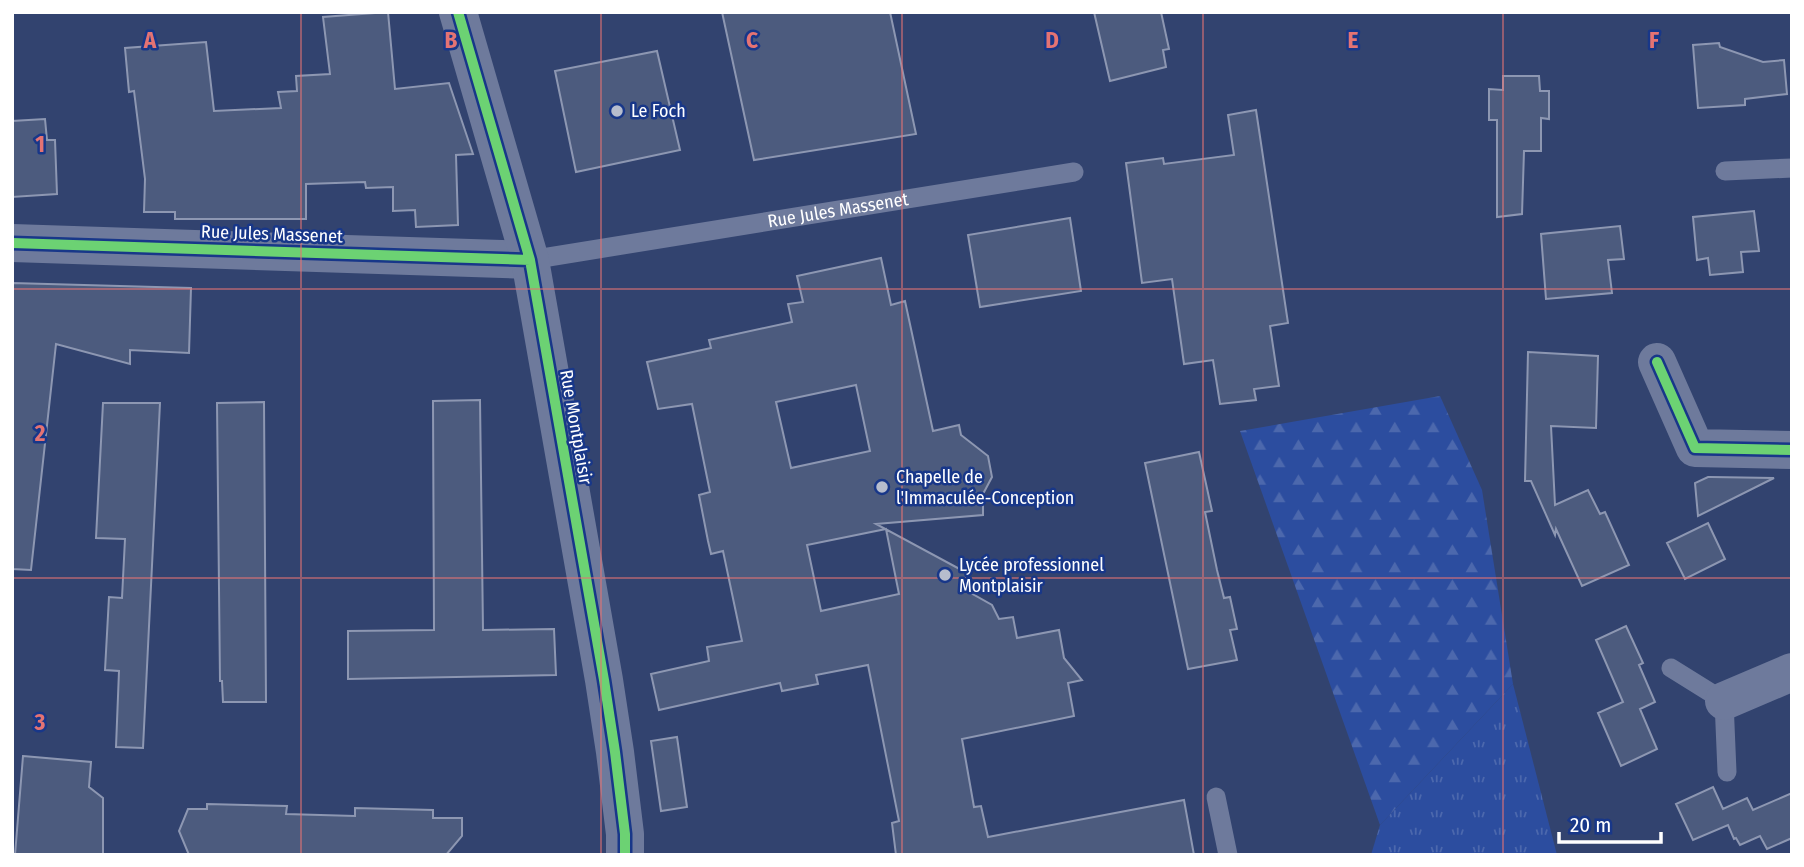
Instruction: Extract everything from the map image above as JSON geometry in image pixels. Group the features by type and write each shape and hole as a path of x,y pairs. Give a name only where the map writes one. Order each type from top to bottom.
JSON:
{"street":[{"name":"Rue Montplaisir","path":"458,12 530,260 610,716 625,834 625,855"},
{"name":"Rue Jules Massenet","path":"12,243 530,260"},
{"path":"1657,362 1695,448 1792,450"},
{"path":"1724,701 1792,672"}],"lane":[{"path":"1725,171 1792,169"},
{"name":"Rue Jules Massenet","path":"530,260 1074,172"},
{"path":"1671,668 1724,701 1727,772"},
{"path":"1216,797 1228,855"}],"green space":[{"path":"1440,396 1482,490 1513,684 1380,825 1240,431"},
{"path":"1513,684 1557,855 1371,855 1380,825"}],"building":[{"path":"388,12 395,89 449,83 473,154 456,155 458,225 416,227 415,210 393,211 393,187 366,188 365,182 306,184 306,219 175,219 175,212 144,212 145,179 134,91 129,92 125,48 206,42 214,111 281,108 278,92 297,91 296,76 330,74 323,17"},
{"path":"722,12 890,12 916,134 754,160"},
{"path":"1094,12 1161,12 1169,49 1163,50 1166,67 1110,81"},
{"path":"1719,43 1720,47 1763,62 1784,60 1787,94 1745,99 1745,105 1698,108 1693,45"},
{"name":"Le Foch","path":"657,51 680,150 576,172 555,71"},
{"path":"1503,76 1539,76 1540,91 1549,91 1549,119 1541,118 1541,151 1524,151 1522,214 1497,217 1497,120 1489,120 1489,89 1503,90"},
{"path":"1256,110 1288,323 1270,326 1279,386 1254,389 1256,400 1220,404 1213,360 1184,364 1172,279 1142,283 1126,163 1163,158 1164,164 1234,155 1228,115"},
{"path":"45,119 47,140 55,140 57,194 12,197 12,121"},
{"path":"1754,211 1759,251 1741,252 1743,272 1710,275 1708,258 1697,260 1693,217"},
{"path":"1070,218 1081,291 980,307 968,235"},
{"path":"1620,226 1624,259 1608,260 1612,293 1546,299 1541,234"},
{"path":"881,258 891,305 905,301 933,431 959,425 961,435 988,456 992,477 983,494 983,515 876,524 885,529 807,545 821,611 899,594 886,529 967,573 971,593 992,605 999,619 1013,617 1017,638 1059,630 1064,658 1082,680 1068,683 1074,716 962,739 974,807 981,806 988,837 1184,800 1194,855 896,855 892,823 899,821 868,665 816,675 818,684 782,691 780,683 659,710 651,674 709,661 707,647 742,641 723,551 711,554 708,541 699,495 710,492 692,404 658,409 647,362 711,348 709,340 792,322 788,304 803,302 797,276","holes":["856,385 870,451 791,468 776,402"]},
{"path":"12,283 191,288 189,353 130,350 130,364 56,344 31,570 12,569"},
{"path":"1528,352 1598,356 1596,428 1551,426 1555,505 1588,490 1600,514 1605,512 1629,565 1582,586 1531,481 1525,481"},
{"path":"480,400 483,630 554,629 556,675 348,679 348,631 434,630 433,401"},
{"path":"264,402 266,702 223,702 220,681 217,403"},
{"path":"103,403 160,403 143,748 116,747 119,671 105,670 109,597 122,598 125,539 96,538"},
{"path":"1199,452 1212,511 1205,512 1217,570 1224,598 1230,597 1237,629 1230,630 1237,660 1188,669 1145,463"},
{"path":"1708,477 1774,478 1698,516 1695,483"},
{"path":"1708,523 1725,559 1685,579 1667,543"},
{"path":"1626,626 1643,663 1639,665 1655,702 1640,709 1657,749 1621,766 1598,713 1623,702 1596,640"},
{"path":"677,737 687,807 661,811 651,741"},
{"path":"23,756 91,762 89,787 103,798 103,855 15,855"},
{"path":"1713,787 1723,809 1747,798 1753,810 1792,793 1792,838 1767,849 1760,836 1740,845 1728,825 1693,840 1676,804"},
{"path":"207,804 287,806 286,814 355,816 355,808 433,810 433,818 462,818 462,836 446,855 189,855 179,831 188,809 207,809"}],"cycle path":[{"path":"458,12 530,260 604,680 625,834 625,855"},
{"path":"12,243 530,260"},
{"path":"1657,362 1695,448 1792,450"}],"place":[{"name":"Le Foch","path":"617,111"},
{"name":"Chapelle de l'Immaculée-Conception","path":"882,487"},
{"name":"Lycée professionnel Montplaisir","path":"945,575"}]}
